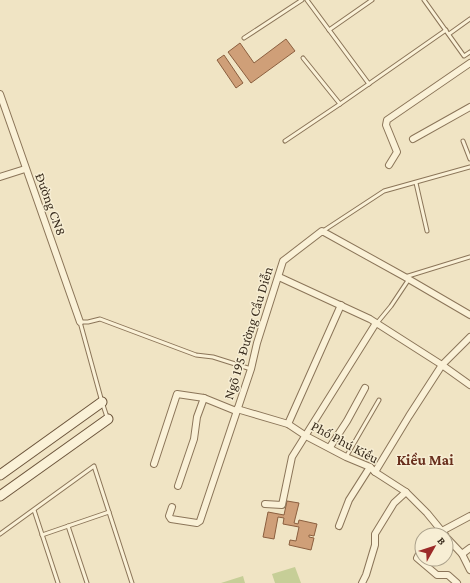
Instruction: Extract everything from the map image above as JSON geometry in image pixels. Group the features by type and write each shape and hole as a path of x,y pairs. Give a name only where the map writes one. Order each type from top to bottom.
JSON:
{"street":[{"path":"389,165 397,152 386,125 387,120 470,63"},
{"name":"Đường CN8","path":"0,94 80,322"},
{"path":"413,139 470,107"},
{"path":"0,177 26,169"},
{"path":"322,231 407,278 470,316"},
{"name":"Ngõ 195 Đường Cầu Diễn","path":"172,507 169,516 171,519 198,523 200,521 251,369 257,343 283,261 322,231"},
{"path":"278,277 341,305 376,323 470,385"},
{"path":"288,424 341,305"},
{"path":"265,504 282,505 292,457 376,323"},
{"path":"375,472 442,366 470,338"},
{"path":"330,447 347,421 365,388"},
{"name":"Phố Phú Kiều","path":"154,464 177,394 204,398 237,410 288,424 306,436 330,447 346,457 370,467 375,472 406,492 438,527"},
{"name":"Ngõ 195 Đường Cầu Diễn","path":"178,486 194,439 197,417 204,398"},
{"path":"0,475 102,402"},
{"path":"0,496 108,419"},
{"path":"339,526 349,500 370,467"},
{"path":"362,583 375,546 375,534 394,503 406,492"},
{"path":"454,527 470,516"},
{"name":"Phố Phú Kiều","path":"454,545 462,554 470,570"},
{"path":"462,554 470,548"},
{"path":"428,567 437,575 448,575 456,583"}],"lane":[{"path":"244,38 302,0"},
{"path":"307,0 369,84"},
{"path":"329,30 372,0"},
{"path":"424,0 464,56 470,52"},
{"path":"449,34 470,19"},
{"path":"285,141 446,30"},
{"path":"303,58 340,104"},
{"path":"463,141 470,158"},
{"name":"Ngõ 195 Đường Cầu Diễn","path":"322,231 384,191 470,167"},
{"path":"416,183 427,231"},
{"path":"376,323 391,306 407,278 470,257"},
{"path":"108,419 80,322 88,322 100,318 196,355 213,357 251,369"},
{"path":"346,457 379,400"},
{"path":"0,534 94,466 132,583"},
{"path":"34,510 58,583"},
{"path":"42,535 109,512"},
{"path":"68,526 87,583"}],"green space":[{"path":"295,567 301,583 275,583 272,574"},
{"path":"243,576 245,583 221,583"}],"building":[{"path":"286,39 295,51 251,83 228,52 240,43 254,63"},
{"path":"224,55 243,83 236,88 217,60"},
{"path":"287,501 299,503 294,523 298,524 299,520 317,524 314,536 309,535 309,537 314,538 311,550 289,545 290,540 296,541 299,527 283,524 284,518 278,517 274,539 263,537 268,512 284,515"}],"district":[{"name":"Kiều Mai","path":"425,460"}]}
